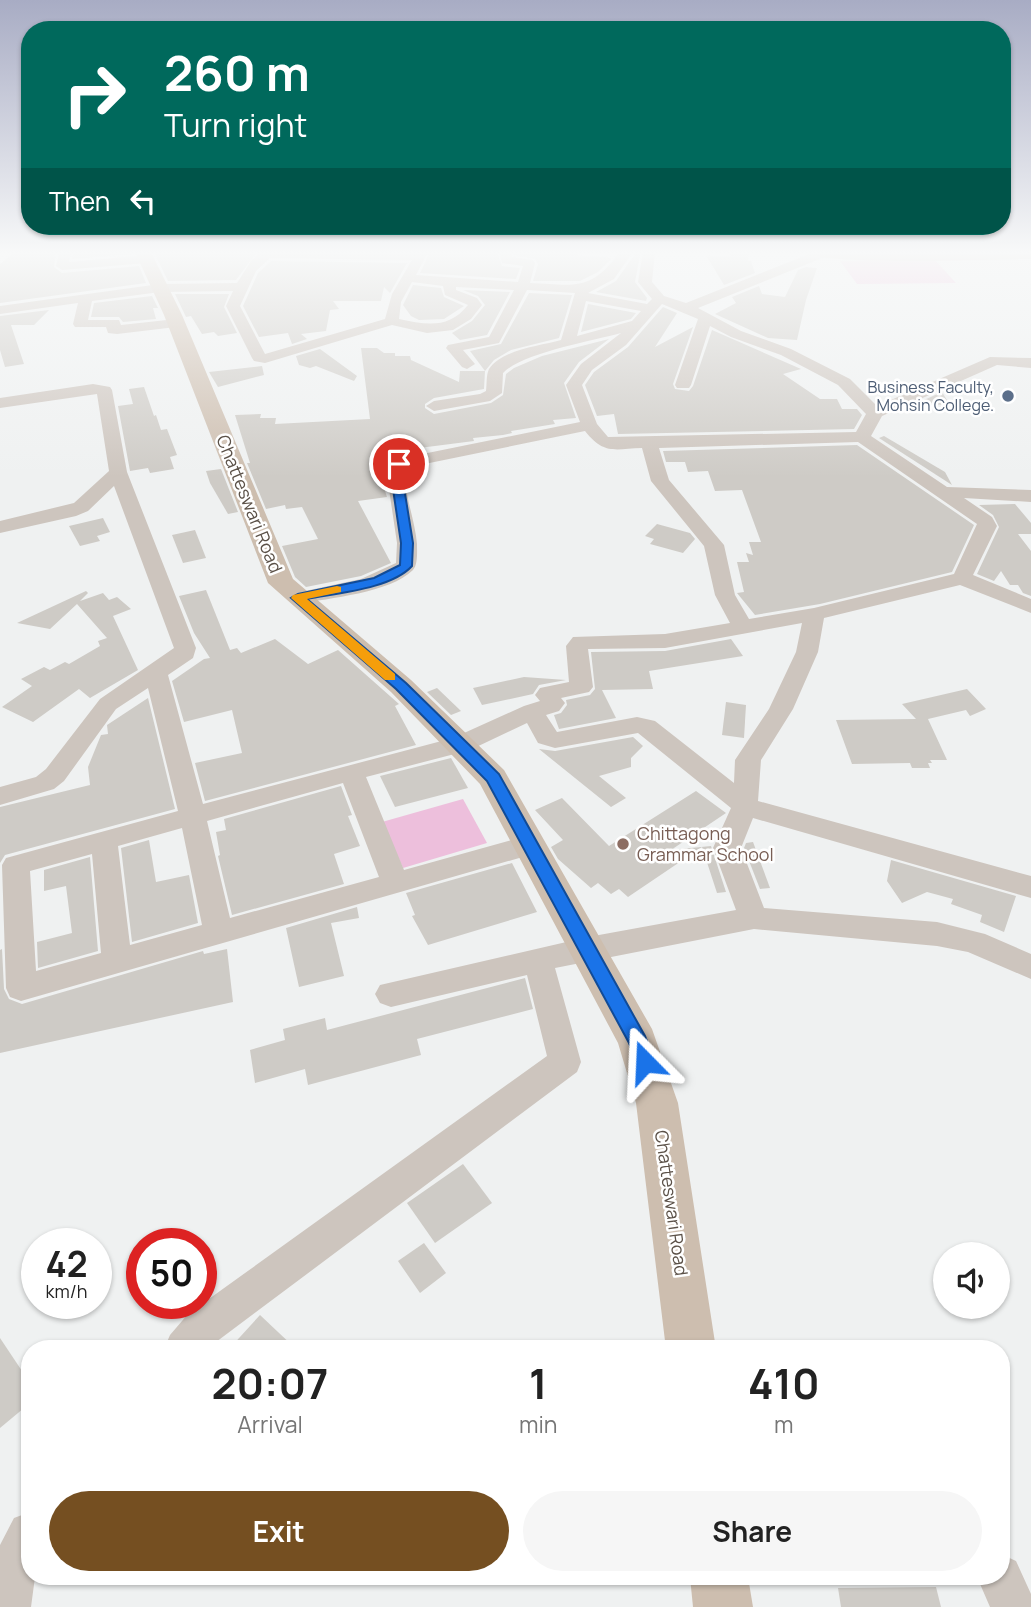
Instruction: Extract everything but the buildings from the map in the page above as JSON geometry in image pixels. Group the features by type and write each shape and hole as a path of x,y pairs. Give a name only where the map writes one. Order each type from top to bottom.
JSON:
{"main road":[{"name":"Chatteswari Road","path":"178,327 281,583 401,686 493,778 638,1041 657,1104 690,1340"},
{"path":"720,1585 723,1607"}],"street":[{"path":"113,327 113,330 142,327"},
{"path":"243,327 259,358 275,358 373,327"},
{"path":"418,327 435,331 467,364"},
{"path":"435,331 444,327"},
{"path":"453,348 494,340 501,327"},
{"path":"568,341 572,327"},
{"path":"434,406 484,398 494,393 495,372 503,364 568,341 626,327"},
{"path":"636,327 621,342 586,367 574,385 589,425 606,443 862,437 985,521 987,526 962,578"},
{"path":"683,385 701,327"},
{"path":"725,327 786,352 844,382 875,413"},
{"path":"862,437 875,413 995,360 1031,363"},
{"path":"0,403 93,389 104,390 118,472 186,648 184,653 156,674 128,688 108,704 55,775 45,783 0,796"},
{"path":"298,598 377,581 406,566 407,543 395,469 399,464 589,425"},
{"path":"649,443 660,481 714,545 725,595 743,627"},
{"path":"0,527 82,507 118,472"},
{"path":"946,492 1031,496"},
{"path":"530,845 10,991 16,865 461,744 532,711 552,705 548,693 581,687 577,646 581,642 665,641 814,614 962,578 1031,607"},
{"path":"754,918 727,848 745,806 748,760 781,709 807,652 814,614"},
{"path":"156,674 193,817 219,934"},
{"path":"532,711 547,737 555,740 637,725 646,727 745,806 1031,887"},
{"path":"351,772 395,881"},
{"path":"104,841 117,962"},
{"path":"390,994 588,949 754,918 937,934 974,942 1031,967"},
{"path":"192,1340 202,1328 565,1062 538,960"},
{"path":"8,1607 13,1567 21,1551"},
{"path":"1003,1585 1013,1607"}],"shaded area":[{"path":"463,799 487,843 403,868 382,822"}],"slow traffic":[{"path":"337,589 298,598 390,677"}],"place":[{"name":"Business Faculty, Mohsin College.","path":"1008,396"},
{"name":"Chittagong Grammar School","path":"623,844"}],"route":[{"path":"399,464 395,469 407,543 406,566 377,581 298,598 401,686 493,778 638,1041 645,1062"}]}
